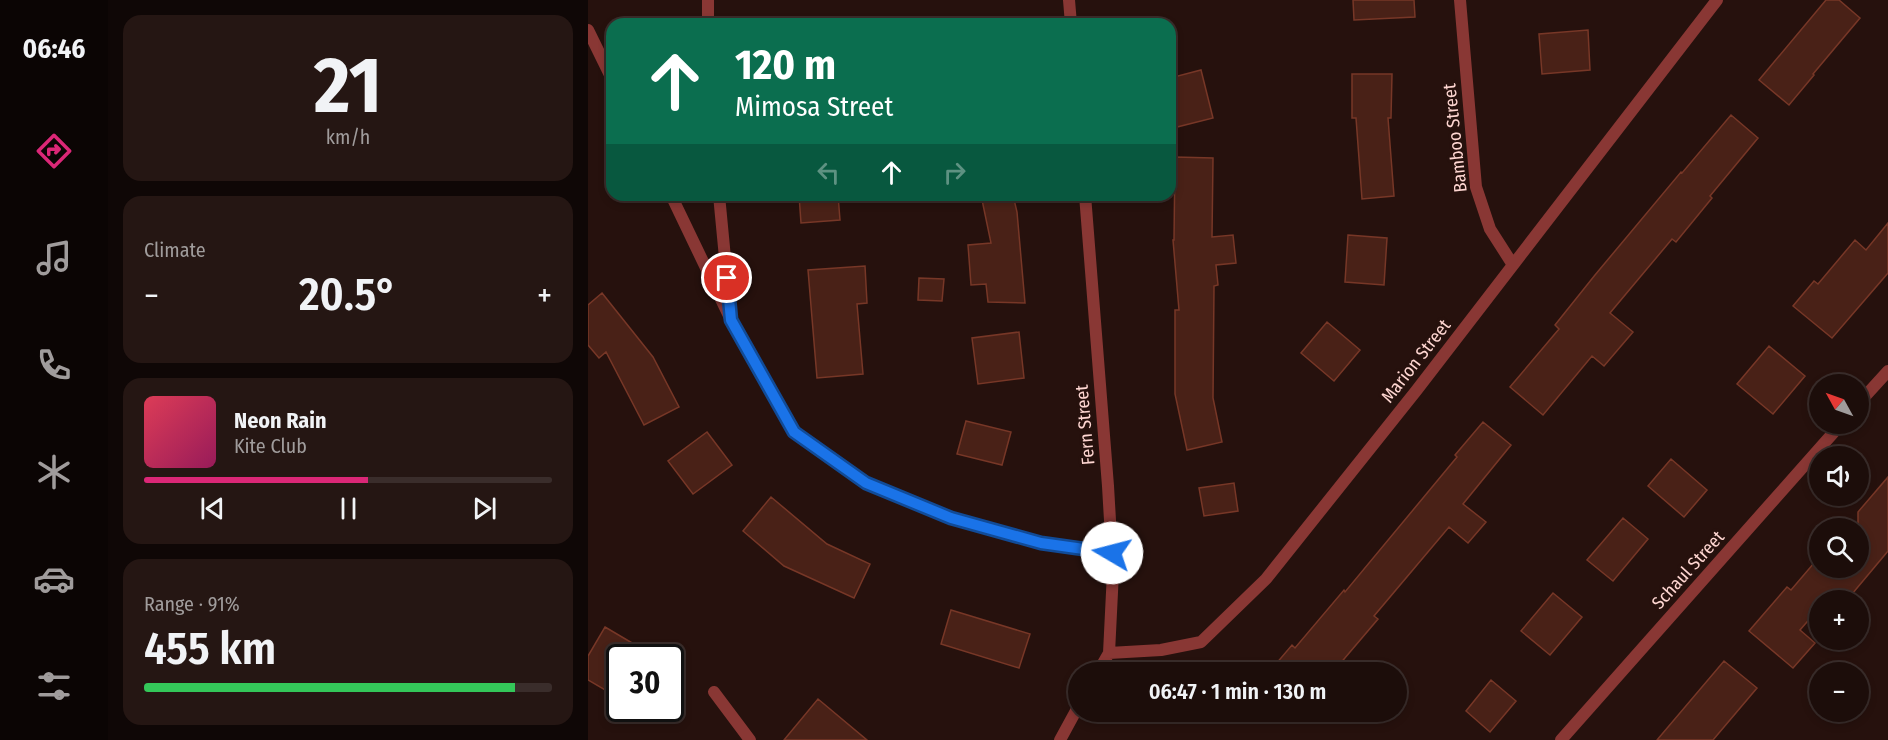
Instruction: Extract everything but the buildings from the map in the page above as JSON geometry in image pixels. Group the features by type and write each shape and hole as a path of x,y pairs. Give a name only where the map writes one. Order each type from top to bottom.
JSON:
{"street":[{"path":"708,0 708,18"},
{"path":"1069,0 1070,18"},
{"name":"Bamboo Street","path":"1460,0 1476,187 1490,229 1513,265"},
{"name":"Marion Street","path":"1109,653 1161,650 1201,642 1266,579 1416,391 1717,0"},
{"path":"588,30 606,67"},
{"path":"674,201 731,320 794,432 866,483 951,518 1041,543 1112,553"},
{"path":"720,201 731,320"},
{"name":"Fern Street","path":"1085,201 1112,553 1109,653"},
{"path":"1869,392 1888,370"},
{"name":"Schaul Street","path":"1561,740 1832,434"},
{"path":"1104,662 1109,653"},
{"path":"714,692 750,740"},
{"path":"1060,740 1070,722"}],"route":[{"path":"727,278 731,320 794,432 866,483 951,518 1041,543 1112,553"}]}
